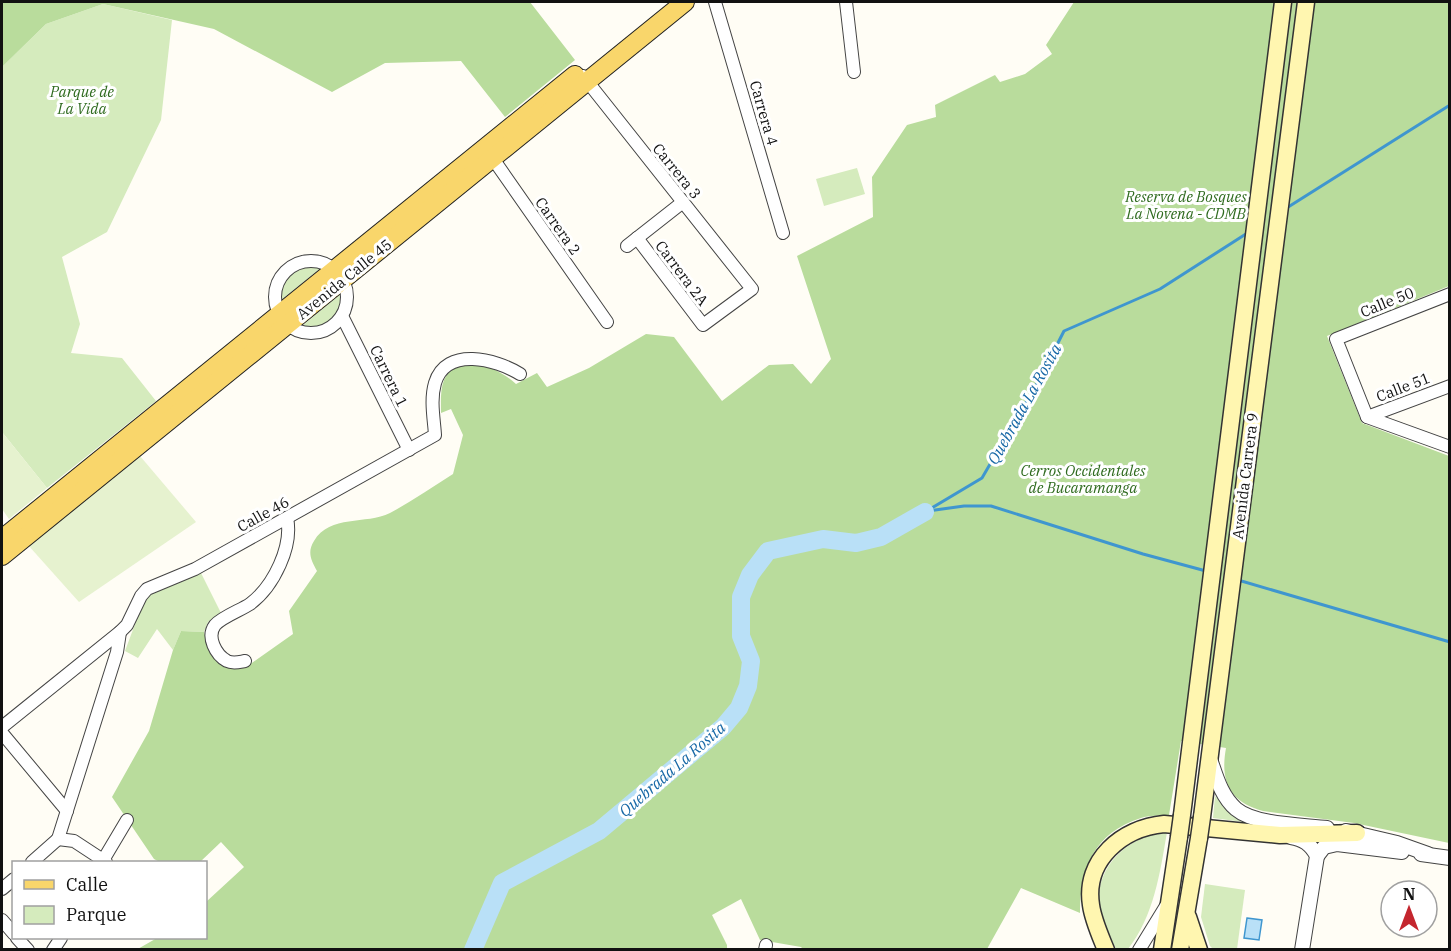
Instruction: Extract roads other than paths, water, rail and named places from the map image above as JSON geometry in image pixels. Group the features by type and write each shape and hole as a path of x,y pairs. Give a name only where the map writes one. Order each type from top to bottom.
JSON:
{"main road":[{"name":"Avenida Calle 45","path":"2,539 338,275 583,76 665,2"},
{"name":"Avenida Calle 45","path":"583,76 685,2"},
{"name":"Avenida Carrera 9","path":"1162,950 1182,815 1283,2"},
{"name":"Avenida Carrera 9","path":"1180,950 1202,817 1306,2"},
{"name":"Avenida Calle 45","path":"2,556 283,319"},
{"path":"1106,950 1092,914 1091,887 1097,866 1111,846 1120,838 1140,828 1164,824 1280,835 1357,833"},
{"path":"1187,913 1192,933 1200,950"}],"street":[{"name":"Carrera 4","path":"715,2 783,233"},
{"path":"846,2 854,72"},
{"name":"Carrera 3","path":"583,76 752,289 703,325"},
{"name":"Carrera 2","path":"488,153 608,322"},
{"name":"Carrera 2A","path":"683,202 632,242 703,325"},
{"path":"310,261 327,265 338,275 347,297 342,316 336,323 321,332 302,332 283,319 275,297 276,288 286,271 302,262 310,261"},
{"name":"Calle 50","path":"1367,417 1336,339 1449,294"},
{"name":"Carrera 1","path":"342,316 409,450"},
{"name":"Calle 46","path":"2,727 120,632 127,625 141,596 147,589 195,569 435,435 433,392 438,376 446,365 464,359 486,361 510,368 520,374"},
{"name":"Calle 51","path":"1367,417 1449,386"},
{"path":"1367,417 1449,447"},
{"path":"245,661 230,662 218,654 211,639 212,630 219,622 253,602 266,587 286,550 289,529 286,518"},
{"path":"33,861 58,839 117,652 120,632"},
{"path":"2,733 67,811"},
{"path":"1210,753 1220,787 1227,800 1245,815 1258,819 1357,833 1428,854"},
{"path":"104,861 127,820"},
{"path":"1280,835 1304,840 1311,845 1317,856"},
{"path":"58,839 74,841 102,861"},
{"path":"1302,950 1317,856 1324,847 1336,844 1449,858"},
{"path":"1139,950 1169,900"},
{"path":"2,920 12,932"}],"water":[{"path":"1247,918 1262,920 1259,940 1244,938"}],"waterway":[{"name":"Quebrada La Rosita","path":"1285,209 1450,105"},
{"name":"Quebrada La Rosita","path":"925,512 982,478 1039,380 1064,331 1160,289 1249,232"},
{"path":"928,511 964,506 991,506 1143,554 1206,571"},
{"name":"Quebrada La Rosita","path":"473,950 502,883 599,831 723,727 739,708 748,686 751,661 741,636 741,597 750,575 768,551 823,539 856,543 881,537 925,512"},
{"path":"1238,580 1450,642"}],"park label":[{"name":"Parque de La Vida","path":"82,100"},
{"name":"Reserva de Bosques La Novena - CDMB","path":"1186,204"},
{"name":"Cerros Occidentales de Bucaramanga","path":"1083,478"}]}
